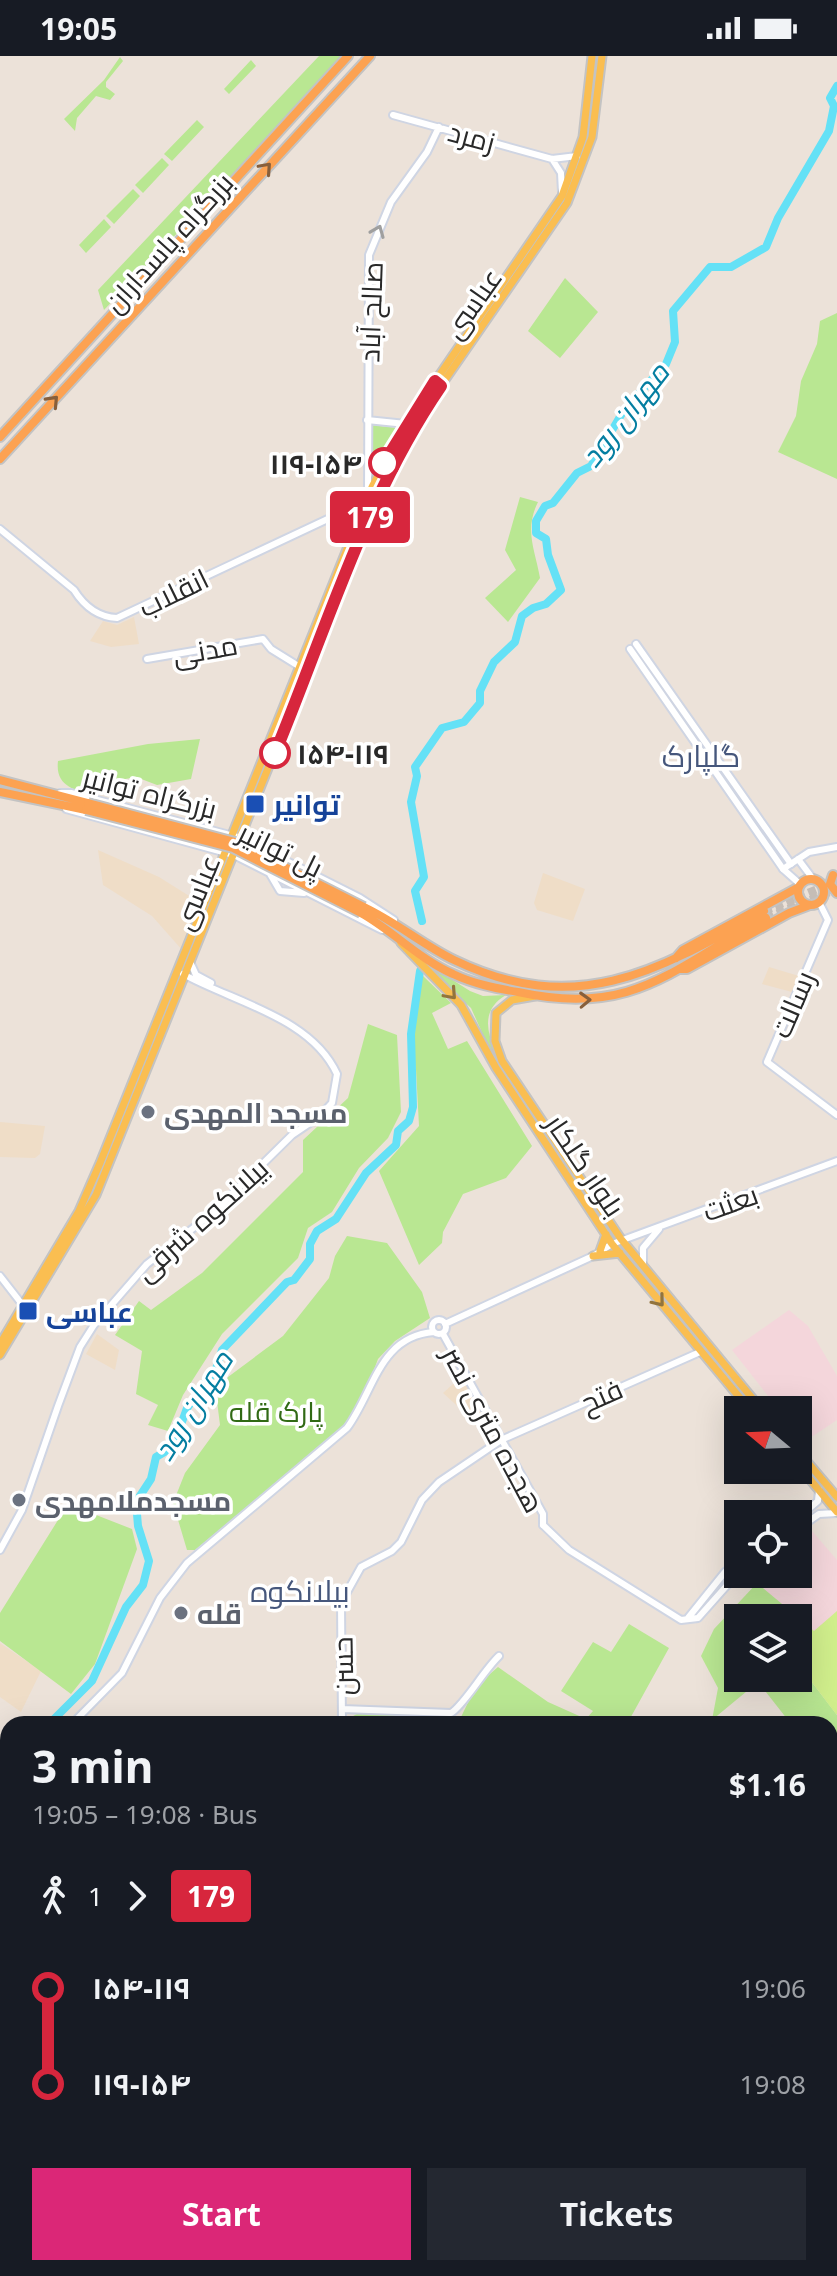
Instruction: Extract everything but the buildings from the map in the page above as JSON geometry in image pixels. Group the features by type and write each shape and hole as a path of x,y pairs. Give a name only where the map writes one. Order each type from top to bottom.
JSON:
{"highway":[{"name":"بزرگراه پاسداران","path":"0,437 348,56"},
{"name":"بزرگراه پاسداران","path":"0,459 370,56"},
{"name":"بزرگراه توانیر","path":"0,780 54,794 87,807"},
{"name":"بزرگراه توانیر","path":"0,792 87,807"},
{"name":"پل توانیر","path":"87,807 233,848 363,910"},
{"path":"675,959 683,950 781,894 835,874"},
{"path":"679,969 687,969 789,913 837,894 830,884 835,874"},
{"path":"815,880 824,889 817,902"},
{"path":"800,886 800,899 817,902"},
{"path":"781,894 791,898 792,909 789,913"},
{"name":"بزرگراه توانیر","path":"363,910 403,927 469,967 553,986 603,984 647,973 765,914 679,969 625,995 564,1001 477,984 452,974 397,938 363,910"}],"main road":[{"name":"عباسى","path":"520,266 562,196 577,156 587,116 592,56"},
{"name":"عباسى","path":"292,699 300,667 367,498 406,424 567,203 587,156 596,114 602,56"},
{"name":"عباسى","path":"0,1355 96,1195 292,699 375,503 438,384"},
{"name":"عباسى","path":"0,1344 79,1211 183,973 191,964 230,854"},
{"name":"بلوار گلکار","path":"397,938 461,1005 612,1244 738,1396"},
{"name":"بلوار گلکار","path":"535,996 502,1005 493,1026 502,1061 525,1106 621,1239 750,1396"},
{"path":"606,1234 596,1254 620,1253"},
{"path":"812,1467 835,1492"},
{"path":"812,1482 837,1513"}],"street":[{"name":"زمرد","path":"393,115 552,159"},
{"name":"صالح آباد","path":"367,498 369,255 397,190 413,173 439,127"},
{"path":"562,196 561,173 552,159 577,156"},
{"path":"367,420 406,424"},
{"name":"انقلاب","path":"0,529 74,590 81,602 96,613 117,618 367,498"},
{"path":"333,516 342,516 354,530"},
{"name":"مدنی","path":"147,659 263,639 271,649 300,667"},
{"path":"800,886 783,869 633,646 795,862 815,880"},
{"name":"بزرگراه توانیر","path":"54,794 71,793 237,837 360,898 403,927"},
{"name":"بزرگراه توانیر","path":"51,803 230,854 397,938"},
{"path":"204,845 211,838 210,828"},
{"path":"783,869 809,852 837,847"},
{"path":"255,865 256,854 263,848"},
{"path":"270,874 280,891 309,894"},
{"name":"رسالت","path":"817,902 828,920 767,1062 837,1115"},
{"name":"بیلانکوه شرقی","path":"191,964 196,975 224,992"},
{"name":"بیلانکوه شرقی","path":"0,1550 22,1510 80,1347 94,1325 147,1264 214,1212 292,1135 320,1116 332,1103 337,1074 319,1047 301,1033 183,973"},
{"name":"بعثت","path":"434,1332 436,1321 445,1324 596,1254 621,1239 837,1161"},
{"path":"644,1267 641,1258 643,1248 662,1226"},
{"path":"0,1276 27,1313"},
{"path":"80,1716 122,1673 160,1598 187,1563 347,1428 362,1408 381,1362 395,1348 424,1333 443,1334 445,1324"},
{"name":"هجده متری نصر","path":"443,1334 543,1514 543,1525 569,1550 673,1617 688,1618"},
{"name":"فتح","path":"501,1440 700,1352"},
{"name":"حسن","path":"342,1716 341,1603 361,1567 392,1551 401,1542 422,1500 439,1482 501,1440"},
{"path":"819,1490 813,1507 819,1514"},
{"path":"812,1519 819,1514 837,1513"},
{"path":"688,1618 724,1573"},
{"path":"688,1618 698,1618 725,1588"},
{"path":"342,1709 439,1714 455,1711 481,1673 499,1656"}],"shaded area":[{"path":"134,617 139,644 111,647 90,641 103,621 117,625"},
{"path":"98,850 159,877 202,904 183,951 152,916 103,885"},
{"path":"543,873 585,889 573,921 537,910 534,903"},
{"path":"769,967 799,976 792,992 762,984"},
{"path":"0,1122 45,1126 40,1154 35,1158 0,1157"},
{"path":"789,1310 808,1326 837,1376 837,1420 812,1437 812,1396 768,1396 732,1350"},
{"path":"97,1334 119,1350 115,1370 86,1354"},
{"path":"462,1376 485,1416 476,1423 443,1393"},
{"path":"812,1531 837,1560 837,1611 814,1632 812,1604 781,1604 763,1588 812,1588"},
{"path":"0,1643 41,1671 21,1712 0,1697"}],"green space":[{"path":"319,56 346,56 104,310 98,290"},
{"path":"120,57 123,61 106,82 106,87 115,94 110,100 96,96 77,118 75,131 64,119 104,80"},
{"path":"251,60 256,66 229,94 224,89"},
{"path":"197,120 204,127 172,161 164,154"},
{"path":"162,158 169,165 143,193 135,185"},
{"path":"133,189 140,196 114,224 106,216"},
{"path":"104,219 111,227 86,253 79,245"},
{"path":"565,278 598,312 560,358 528,331"},
{"path":"837,313 837,479 778,452 796,416 801,381 817,344 820,321"},
{"path":"370,425 399,428 371,481 371,480"},
{"path":"520,497 538,502 531,531 540,578 508,622 485,598 516,570 505,550"},
{"path":"200,739 191,779 157,785 136,777 99,784 94,795 67,786 58,769 58,761 148,744"},
{"path":"413,955 470,991 483,996 506,995 493,1006 488,1019 489,1034 522,1103 494,1059 471,1008"},
{"path":"422,975 451,1003 432,1013 448,1049 467,1041 532,1146 506,1178 463,1194 443,1232 442,1243 419,1265 379,1171 419,1126 412,1052"},
{"path":"368,1024 397,1035 401,1112 388,1138 359,1168 332,1212 308,1228 298,1258 222,1334 183,1395 168,1431 148,1425 158,1405 136,1394 142,1351 115,1335 139,1301 151,1310 202,1273 303,1172 303,1140 348,1098"},
{"name":"پارک قله","path":"347,1236 387,1243 422,1292 430,1318 395,1341 378,1359 360,1407 343,1428 195,1550 187,1550 173,1503 185,1473 220,1425 217,1401 228,1377 283,1336 329,1278 335,1256"},
{"path":"68,1504 132,1529 137,1549 95,1664 71,1694 0,1641 0,1613"},
{"path":"752,1588 763,1588 782,1604 737,1604"},
{"path":"837,1611 837,1714 812,1682 812,1629 814,1631"},
{"path":"724,1618 724,1692 746,1692 717,1716 713,1716 718,1688 701,1656 714,1629"},
{"path":"629,1624 669,1648 631,1716 589,1716 593,1711 561,1691 593,1642 611,1652"},
{"path":"498,1667 548,1702 579,1716 461,1716 476,1686"},
{"path":"812,1682 837,1715 837,1716 785,1716 766,1692 812,1692"},
{"path":"359,1713 436,1716 353,1716"}],"waterway":[{"name":"مهران رود","path":"422,921 415,891 424,877 411,802 417,776 415,767 442,728 464,722 480,703 480,691 494,662 515,642 522,616 546,604 561,590 548,555 546,539 536,533 536,521 545,506 553,503 577,473 591,466 624,410 666,364 675,342 673,311 710,267 731,267 766,247 778,218 829,131 834,106 830,98 837,86"},
{"name":"مهران رود","path":"57,1716 92,1681 126,1607 143,1585 149,1561 138,1526 136,1502 151,1479 156,1457 173,1447 187,1408 216,1369 222,1350 287,1282 294,1280 310,1259 310,1244 317,1231 336,1219 366,1173 396,1145 398,1131 409,1121 413,1107 411,1034 420,971"}],"tunnel":[{"path":"764,911 837,881"},
{"path":"766,918 837,889"}],"bus line":[{"name":"179","path":"275,753 375,503 399,455 441,386 435,381 384,463"}],"place":[{"name":"۱۱۹-۱۵۴","path":"384,463"},
{"name":"۱۵۴-۱۱۹","path":"275,753"},
{"name":"توانیر","path":"255,804"},
{"name":"مسجد المهدی","path":"148,1112"},
{"name":"عباسی","path":"28,1311"},
{"name":"مسجدملامهدی","path":"19,1500"},
{"name":"قله","path":"181,1613"}],"district":[{"name":"گلپارک","path":"701,755"},
{"name":"بیلانکوه","path":"300,1590"}]}
